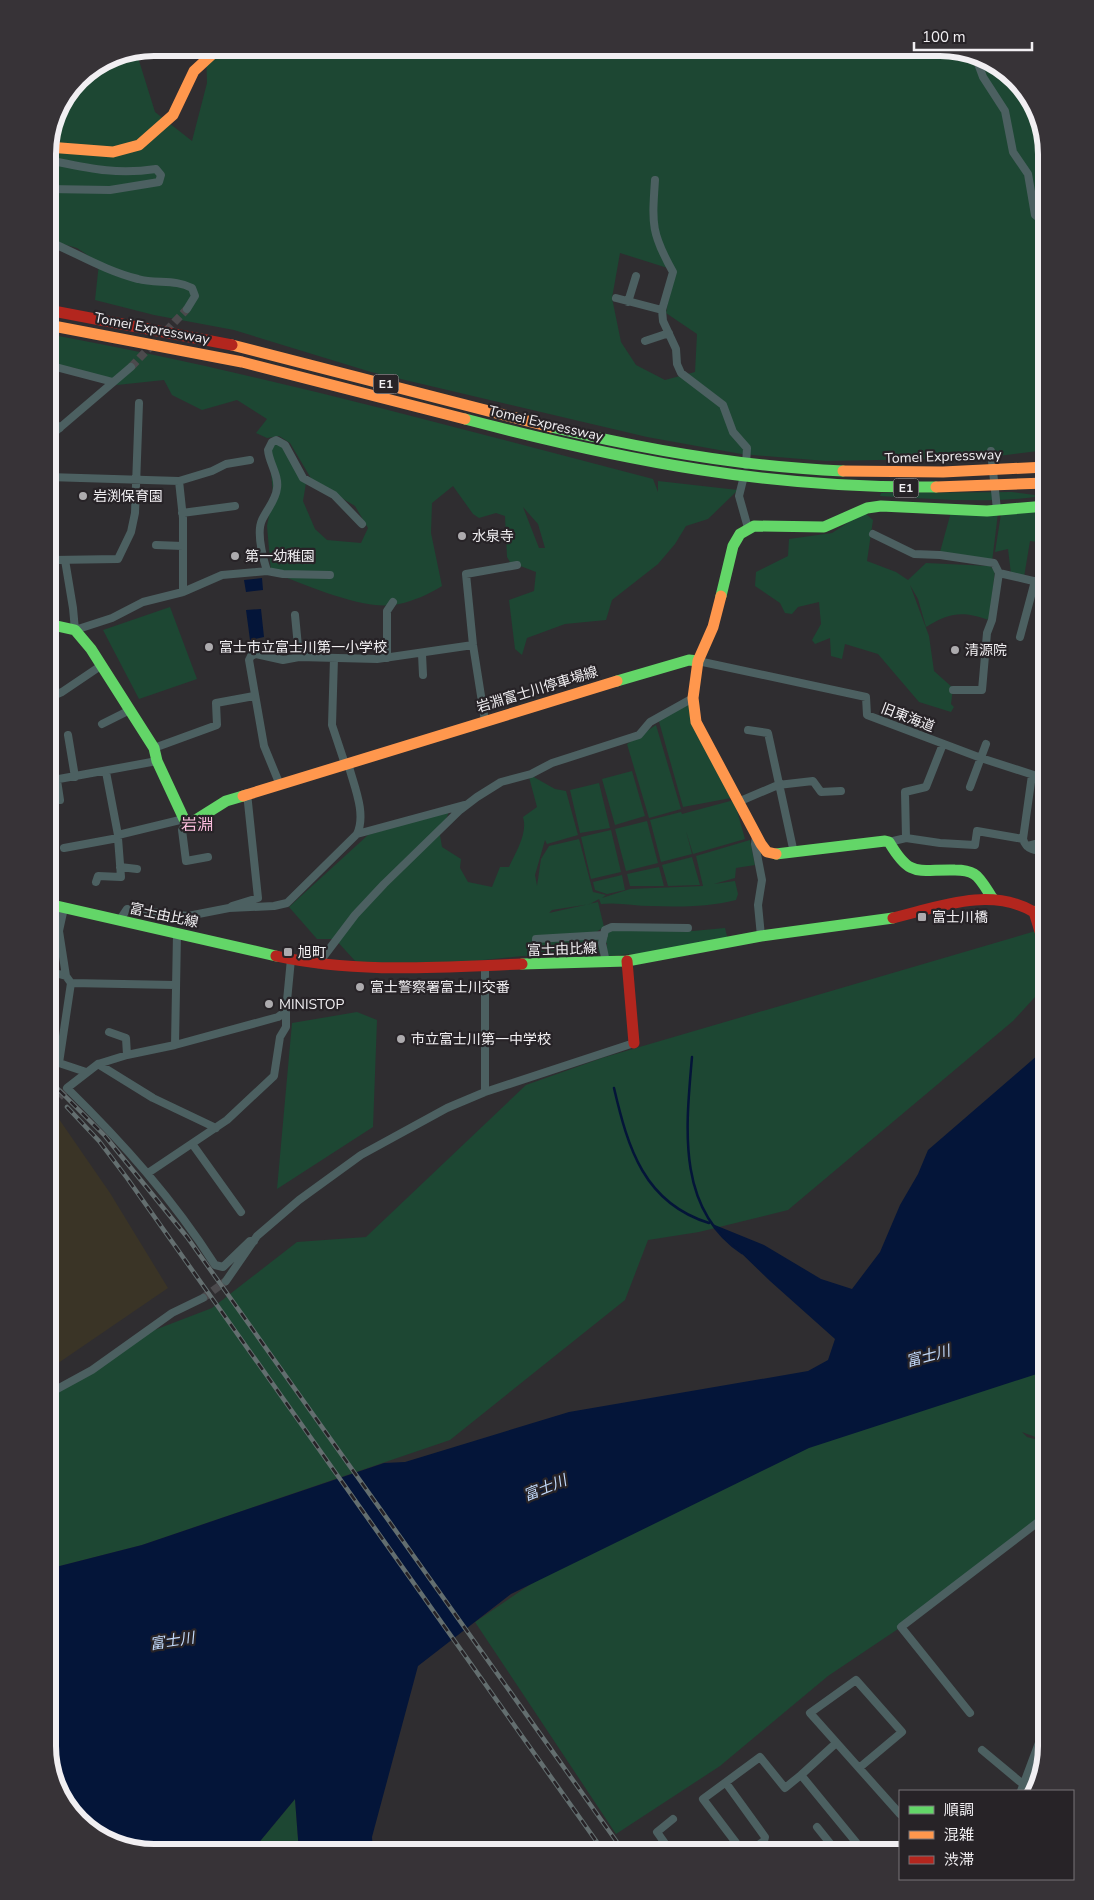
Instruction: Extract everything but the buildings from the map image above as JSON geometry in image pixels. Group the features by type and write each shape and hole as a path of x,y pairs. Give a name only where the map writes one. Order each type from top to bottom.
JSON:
{"main road":[{"path":"56,148 113,152 139,144 163,126 173,115 194,72 211,56"},
{"name":"Tomei Expressway","path":"56,311 241,347 581,433 724,460 840,472 901,473 1038,467"},
{"name":"Tomei Expressway","path":"56,326 161,344 238,361 568,445 719,474 830,487 878,488 1038,483"},
{"path":"998,469 1038,463"},
{"path":"993,899 975,874 969,872 920,873 899,860 889,842 880,840 794,853 775,855 767,852 756,836 696,722 693,698 698,661 713,628 733,546 740,534 748,528 764,524 824,527 867,508 881,506 997,510 1038,507"},
{"path":"56,626 74,630 102,665 154,748 157,761 185,821"},
{"name":"岩淵富士川停車場線","path":"185,821 191,823 226,801 247,793 280,785 346,763 670,665 689,660 698,661"},
{"name":"富士由比線","path":"56,906 318,964 342,967 398,968 627,961 761,936 885,920 960,901 993,899 1024,906 1034,912"},
{"path":"1038,910 1034,912 1038,925"},
{"path":"627,961 634,1043"}],"street":[{"path":"978,64 983,78 1005,110 1013,152 1028,174 1035,215 1038,217"},
{"path":"56,162 105,172 125,173 156,169 161,175 159,182 110,190 56,189"},
{"path":"655,180 653,221 655,238 673,272 662,310 664,321 676,349 677,364 681,373 723,405 733,432 747,448 748,455 739,496 748,528"},
{"path":"56,245 102,268 140,280 184,284 192,288 195,296 187,309"},
{"path":"628,302 636,276"},
{"path":"616,298 662,310"},
{"path":"645,341 669,333"},
{"path":"56,367 113,382"},
{"path":"56,433 131,367"},
{"path":"56,560 118,558 131,532 135,513 140,403"},
{"path":"56,425 60,428"},
{"path":"266,571 260,530 261,523 275,498 277,488 277,478 268,450 272,442 276,440 285,445 303,478 334,495 362,524"},
{"path":"991,451 997,510"},
{"path":"56,477 179,481 212,471 226,464 250,460"},
{"path":"179,481 182,512 183,592"},
{"path":"182,512 235,506"},
{"path":"873,534 914,554 940,555 994,563 999,573 992,620 987,632 982,690 953,690"},
{"path":"156,545 183,546"},
{"path":"65,560 73,608 74,630 112,618 143,602 183,592 222,575 266,571 283,574 330,575"},
{"path":"485,721 473,645 466,574 517,565"},
{"path":"999,573 1038,582"},
{"path":"1020,637 1035,581"},
{"path":"387,658 387,611 393,602"},
{"path":"295,615 299,657"},
{"path":"280,785 274,766 266,752 254,696 249,660 251,656 256,654 283,660 299,657 387,658 473,645"},
{"path":"422,654 423,675"},
{"path":"118,921 127,909 188,916 229,908 274,906 287,902 357,834 361,821 360,809 332,725 334,658"},
{"name":"旧東海道","path":"698,661 866,696 867,715 981,758 1038,777"},
{"path":"56,694 102,665"},
{"path":"154,748 217,725 216,704 254,696"},
{"path":"318,964 328,948 361,909 467,804 501,782 531,774 552,763 639,735 650,722 693,698"},
{"path":"102,724 130,710"},
{"path":"748,730 768,733 794,853"},
{"path":"68,735 75,777"},
{"path":"906,838 905,792 926,788 943,744"},
{"path":"970,787 986,744"},
{"path":"60,800 57,780 157,761"},
{"path":"96,882 98,876 121,877 118,837 106,772"},
{"path":"1025,842 1032,775"},
{"path":"738,802 778,785 813,781 821,792 841,791"},
{"path":"229,908 235,904 258,898 247,793"},
{"path":"357,834 467,804"},
{"path":"64,848 185,821"},
{"path":"185,821 182,830 186,861 208,857"},
{"path":"889,842 906,838 974,845 977,831 1025,842 1038,848"},
{"path":"756,836 755,844 762,880 758,905 761,936"},
{"path":"1025,842 1038,841"},
{"path":"120,867 138,869"},
{"path":"64,908 59,931 68,980 59,1063 86,1072"},
{"path":"606,962 602,943 605,930 612,927 688,928"},
{"path":"175,1045 177,933"},
{"path":"536,941 536,939 604,935"},
{"path":"148,1172 193,1145 240,1110 274,1076 280,1037 286,1027 291,959"},
{"path":"485,966 486,1092"},
{"path":"56,975 68,980 175,985"},
{"path":"254,1241 250,1241 223,1267 215,1265 188,1223 148,1172 114,1134 67,1088 98,1064 127,1055 175,1045 267,1021 286,1011"},
{"path":"109,1032 126,1038 127,1055"},
{"path":"226,1281 254,1241 299,1200 361,1155 432,1115 486,1092 634,1043"},
{"path":"98,1064 153,1098 216,1128"},
{"path":"193,1145 241,1212"},
{"path":"56,1390 92,1370 172,1313 203,1298"},
{"path":"970,1713 900,1627 1038,1522"},
{"path":"859,1768 902,1732 856,1680 810,1713 835,1744 899,1813"},
{"path":"737,1844 703,1799 760,1757 785,1788 835,1744"},
{"path":"982,1750 1023,1788 1038,1746"},
{"path":"801,1775 857,1844"},
{"path":"726,1783 766,1837 760,1844"},
{"path":"665,1844 656,1832 673,1819"},
{"path":"817,1827 831,1844"}],"shaded area":[{"path":"56,1115 110,1193 168,1288 56,1365"}],"green space":[{"path":"206,56 946,56 971,61 994,73 1013,90 1028,111 1036,135 1038,154 1038,451 983,458 826,461 741,454 647,437 371,372 234,330 154,315 95,300 99,263 77,248 56,242 56,148 66,111 85,85 105,69 123,61 138,58 155,112 192,141 207,83","holes":["620,253 674,270 666,313 697,334 695,372 665,380 636,365 621,342 612,298"]},
{"path":"56,336 276,382 427,420 653,479 658,492 658,481 738,490 708,519 686,526 675,544 658,564 612,600 606,620 565,624 527,638 522,655 515,649 509,600 534,591 536,572 510,562 507,557 505,516 496,513 479,518 473,514 453,486 432,503 431,533 442,586 427,594 399,604 369,604 335,596 271,572 267,526 273,493 268,443 281,442 306,483 303,501 315,529 327,540 361,543 368,528 355,506 312,480 290,443 279,436 267,438 256,433 267,419 237,400 202,410 172,395 164,380 117,385 75,368 56,365","holes":["523,507 538,524 545,548 539,548"]},
{"path":"1012,492 1038,496 981,500 880,496 881,493"},
{"path":"1038,511 1038,542 1030,541 1024,577 1011,574 1008,549 995,552 1001,514"},
{"path":"864,512 873,520 867,561 896,572 908,580 926,563 990,566 995,571 989,620 971,615 957,614 943,618 926,627 918,599 910,585 929,636 934,671 953,688 951,704 954,707 951,712 919,702 878,654 845,644 842,659 831,656 830,638 815,644 812,640 821,624 819,602 798,607 792,614 785,613 780,603 755,586 756,572 788,556 789,539 832,533"},
{"path":"951,512 998,513 992,562 940,552"},
{"path":"170,607 197,679 139,699 103,630"},
{"path":"690,703 731,798 683,807 658,718"},
{"path":"656,725 681,809 649,818 627,744"},
{"path":"632,771 645,816 615,825 602,779"},
{"path":"532,776 555,789 566,791 578,835 547,844 545,840 535,875 537,886 541,859 549,846 579,839 593,892 606,895 602,898 630,889 703,886 696,856 750,840 755,865 736,868 735,878 714,884 735,881 738,894 736,900 704,905 645,906 614,903 601,904 599,899 591,904 598,902 604,927 593,934 599,936 611,927 693,931 725,928 728,940 645,953 607,956 607,943 600,944 602,953 523,956 454,963 357,963 335,939 317,939 289,907 368,835 450,809 440,835 442,847 461,859 460,868 468,882 492,887 500,867 509,867 518,849 523,836 523,817 537,807 529,777","holes":["587,904 549,913 552,910"]},
{"path":"599,783 610,828 580,833 570,790"},
{"path":"734,800 745,839 693,854 686,831 692,854 661,862 650,820 681,812 682,814"},
{"path":"647,821 658,863 626,871 615,829"},
{"path":"611,830 621,872 591,879 581,837"},
{"path":"692,857 700,885 668,886 662,865"},
{"path":"659,867 664,886 630,886 627,874"},
{"path":"622,875 625,890 607,894 595,890 593,882"},
{"path":"1038,930 1038,994 1013,1021 788,1210 699,1232 648,1240 625,1300 450,1440 142,1545 56,1567 56,1390 139,1336 212,1308 297,1242 366,1237 526,1085 602,1058"},
{"path":"357,1012 377,1020 373,1127 277,1189 292,1023"},
{"path":"1038,1362 1038,1438 1022,1432 1027,1437 1038,1440 1038,1520 901,1627 828,1676 720,1766 616,1834 475,1622 578,1552 728,1481 990,1371"},
{"path":"295,1799 298,1844 258,1844"}],"water":[{"path":"262,578 263,590 246,592 244,580"},
{"path":"261,609 264,637 250,640 246,610"},
{"name":"富士川","path":"1038,1055 1038,1374 809,1448 511,1594 418,1666 372,1837 372,1844 298,1844 295,1799 258,1844 148,1844 135,1842 111,1834 100,1827 73,1800 66,1789 60,1771 56,1746 56,1567 142,1545 384,1463 405,1462 569,1412 808,1371 828,1360 835,1339 770,1281 710,1223 764,1245 821,1279 852,1289 880,1252 900,1205 918,1174 928,1150"}],"waterway":[{"path":"692,1057 688,1138 690,1165 696,1190 706,1214 721,1235 742,1253"},
{"path":"614,1088 626,1132 642,1170 654,1187 669,1202 687,1214 709,1223"}],"tunnel":[{"path":"166,331 187,309"},
{"path":"131,367 154,343"},
{"path":"56,1100 67,1088"},
{"path":"203,1298 226,1281"}],"railway":[{"path":"56,1087 105,1136 187,1237 618,1844"},
{"path":"67,1107 99,1141 127,1178 598,1844"}],"traffic: fast":[{"path":"465,419 583,448 699,469 815,483 936,487"},
{"path":"551,427 623,443 696,456 770,466 843,471"},
{"path":"721,596 733,546 740,534 754,526 824,527 867,508 881,506 987,511 1038,507"},
{"path":"56,626 75,630 91,649 154,748 157,761 184,819 191,823 226,801 243,796"},
{"path":"617,681 689,660 698,661"},
{"path":"776,854 885,841 889,842 903,862 916,870 960,870 974,874 982,882 993,899"},
{"path":"56,906 276,956"},
{"path":"1034,912 1038,910"},
{"path":"522,964 627,961 761,936 893,918"}],"traffic: slow":[{"path":"56,148 113,152 139,145 173,115 194,71 210,56"},
{"path":"56,327 242,362 465,419"},
{"path":"232,345 551,427"},
{"path":"843,471 943,472 1038,467"},
{"path":"936,487 1038,483"},
{"path":"721,596 713,627 698,661 693,698 696,722 761,844 767,852 776,854"},
{"path":"243,796 617,681"}],"traffic: jam":[{"path":"56,312 232,345"},
{"path":"893,918 946,904 964,901 1000,900 1017,904 1034,912 1038,925"},
{"path":"276,956 306,962 368,967 429,968 522,964"},
{"path":"627,961 634,1043"}],"place":[{"name":"岩渕保育園","path":"83,496"},
{"name":"水泉寺","path":"462,536"},
{"name":"第一幼稚園","path":"235,556"},
{"name":"富士市立富士川第一小学校","path":"209,647"},
{"name":"清源院","path":"955,650"},
{"name":"富士川橋","path":"922,917"},
{"name":"旭町","path":"288,952"},
{"name":"富士警察署富士川交番","path":"360,987"},
{"name":"MINISTOP","path":"269,1004"},
{"name":"市立富士川第一中学校","path":"401,1039"}],"district":[{"name":"岩淵","path":"197,824"}]}
